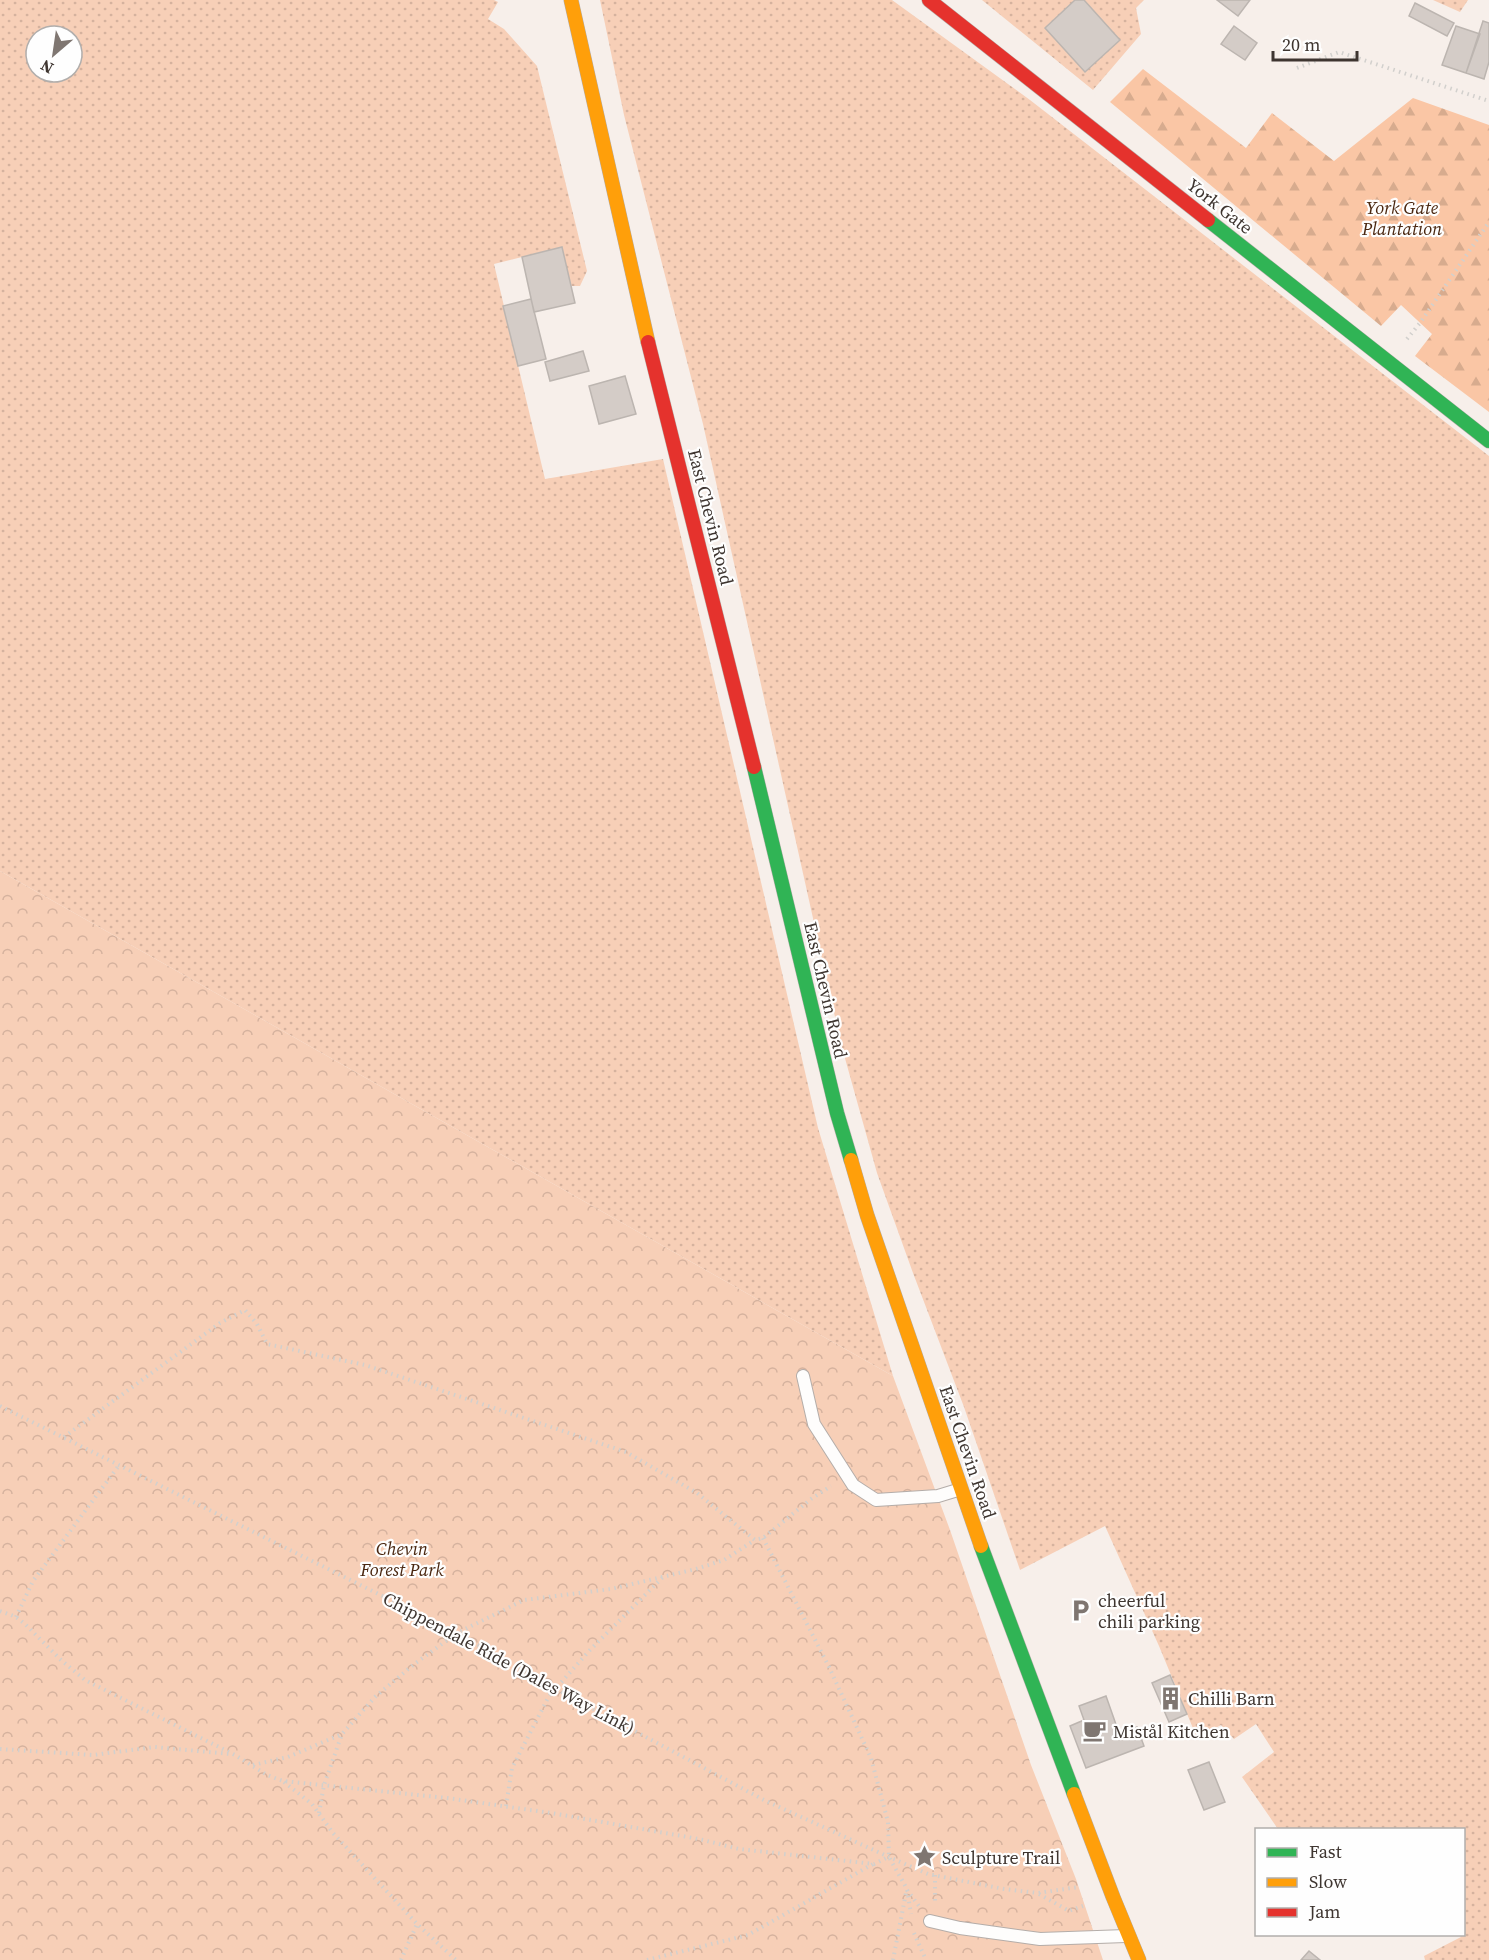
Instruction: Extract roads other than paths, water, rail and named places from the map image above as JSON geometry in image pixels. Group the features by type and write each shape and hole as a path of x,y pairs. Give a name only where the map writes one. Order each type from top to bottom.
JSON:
{"street":[{"name":"East Chevin Road","path":"571,0 642,317 837,1113 867,1215 978,1537 1113,1897 1139,1960"},
{"name":"York Gate","path":"930,0 1489,441"}],"lane":[{"path":"803,1376 814,1424 853,1485 876,1500 938,1497 962,1488"},
{"path":"932,1922 1040,1939 1130,1936"}],"place":[{"name":"cheerful chili parking","path":"1080,1610"},
{"name":"Chilli Barn","path":"1170,1698"},
{"name":"Mistål Kitchen","path":"1095,1731"},
{"name":"Sculpture Trail","path":"924,1857"}],"park label":[{"name":"York Gate Plantation","path":"1402,217"},
{"name":"Chevin Forest Park","path":"402,1558"}]}
